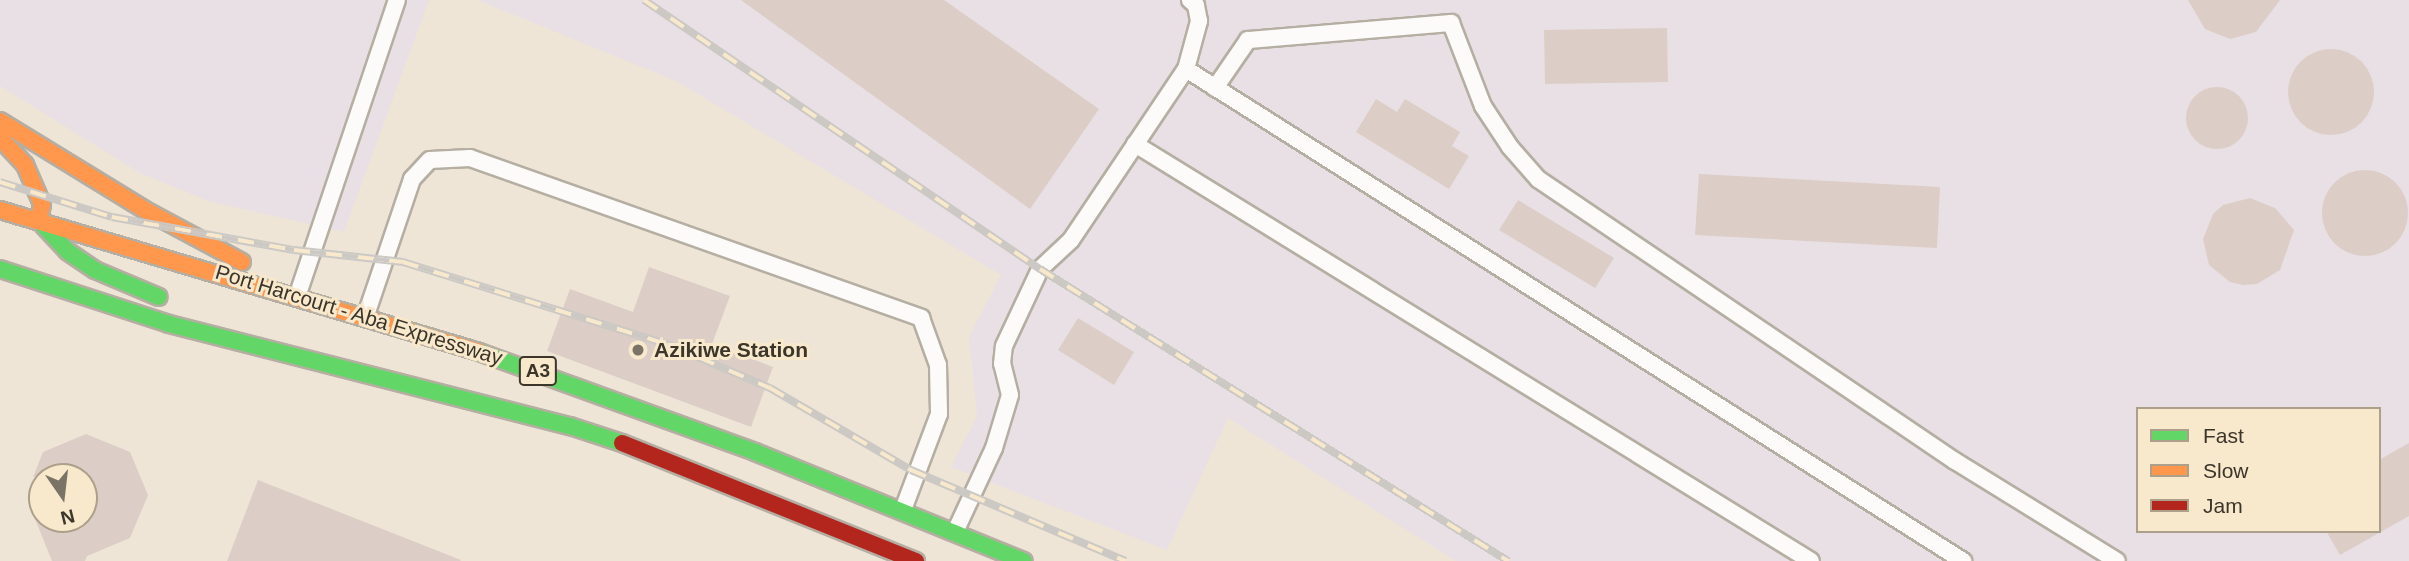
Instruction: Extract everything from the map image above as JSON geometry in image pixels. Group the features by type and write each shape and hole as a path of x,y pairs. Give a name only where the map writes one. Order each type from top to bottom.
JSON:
{"main road":[{"path":"0,121 145,210 231,257 343,308"},
{"path":"0,138 25,165 42,204 39,221 30,235"},
{"path":"22,201 67,251 95,270 171,300"},
{"name":"Port Harcourt - Aba Expressway","path":"0,210 343,308 521,365 903,510 1024,561"},
{"name":"A3","path":"0,269 169,324 421,385 570,426 672,460 916,561"},
{"path":"306,341 421,385"}],"lane":[{"path":"300,288 397,0"},
{"path":"955,532 994,448 1010,395 1002,364 1004,346 1040,269 1071,240 1185,69 1199,21 1196,5 1190,0"},
{"path":"1215,88 1248,40 1451,23 1483,106 1510,147 1538,179 1955,461 2117,561"},
{"path":"1185,69 1963,561"},
{"path":"1135,144 1811,561"},
{"path":"366,316 412,179 430,160 470,158 921,317 938,365 939,414 903,510"}],"shaded area":[{"path":"0,0 429,0 344,232 208,201 138,172 0,86"},
{"path":"477,0 2409,0 2409,561 1456,561 1228,418 1167,550 951,467 977,416 969,337 1001,275 676,81"}],"building":[{"path":"741,0 944,0 1099,109 1030,209"},
{"path":"2188,0 2280,0 2256,32 2230,39 2205,29"},
{"path":"1667,28 1668,82 1545,84 1544,30"},
{"path":"2323,49 2339,49 2362,61 2371,75 2374,92 2371,109 2362,123 2339,135 2323,135 2307,128 2295,116 2288,100 2288,84 2295,68 2307,56"},
{"path":"2217,87 2229,89 2239,96 2246,106 2246,130 2239,140 2229,147 2217,149 2205,147 2195,140 2188,130 2186,118 2188,106 2195,96 2205,89"},
{"path":"1376,99 1397,112 1405,99 1460,132 1452,146 1469,156 1449,189 1356,132"},
{"path":"2357,170 2373,170 2396,182 2405,196 2408,213 2405,230 2396,244 2373,256 2357,256 2341,249 2329,237 2322,221 2322,205 2329,189 2341,177"},
{"path":"1699,174 1940,187 1937,248 1695,235"},
{"path":"2250,198 2275,208 2294,230 2280,270 2257,284 2243,285 2230,282 2209,265 2203,239 2213,214 2223,205"},
{"path":"1518,200 1614,258 1595,288 1499,230"},
{"name":"Azikiwe Station","path":"649,267 730,296 712,344 773,367 751,427 547,351 570,289 633,312"},
{"path":"1078,318 1134,352 1114,385 1058,350"},
{"path":"86,434 130,452 148,495 130,538 87,556 85,561 52,561 41,533 98,533 98,463 39,463 43,452"},
{"path":"2409,443 2409,516 2381,532 2381,459"},
{"path":"258,480 461,560 227,561"},
{"path":"2327,533 2379,533 2340,555"}],"railway":[{"path":"644,0 1040,269 1508,561"},
{"path":"0,182 112,217 294,250 403,262 670,345 770,388 911,470 1125,561"}],"traffic: fast":[{"path":"43,225 67,251 95,270 159,297"},
{"path":"0,269 169,324 570,426 622,443"},
{"path":"479,352 755,452 1024,561"}],"traffic: slow":[{"path":"0,121 145,210 242,262"},
{"path":"0,138 25,165 42,204 39,221"},
{"path":"0,210 479,352"}],"traffic: jam":[{"path":"622,443 916,561"}],"place":[{"name":"Azikiwe Station","path":"638,350"}]}
